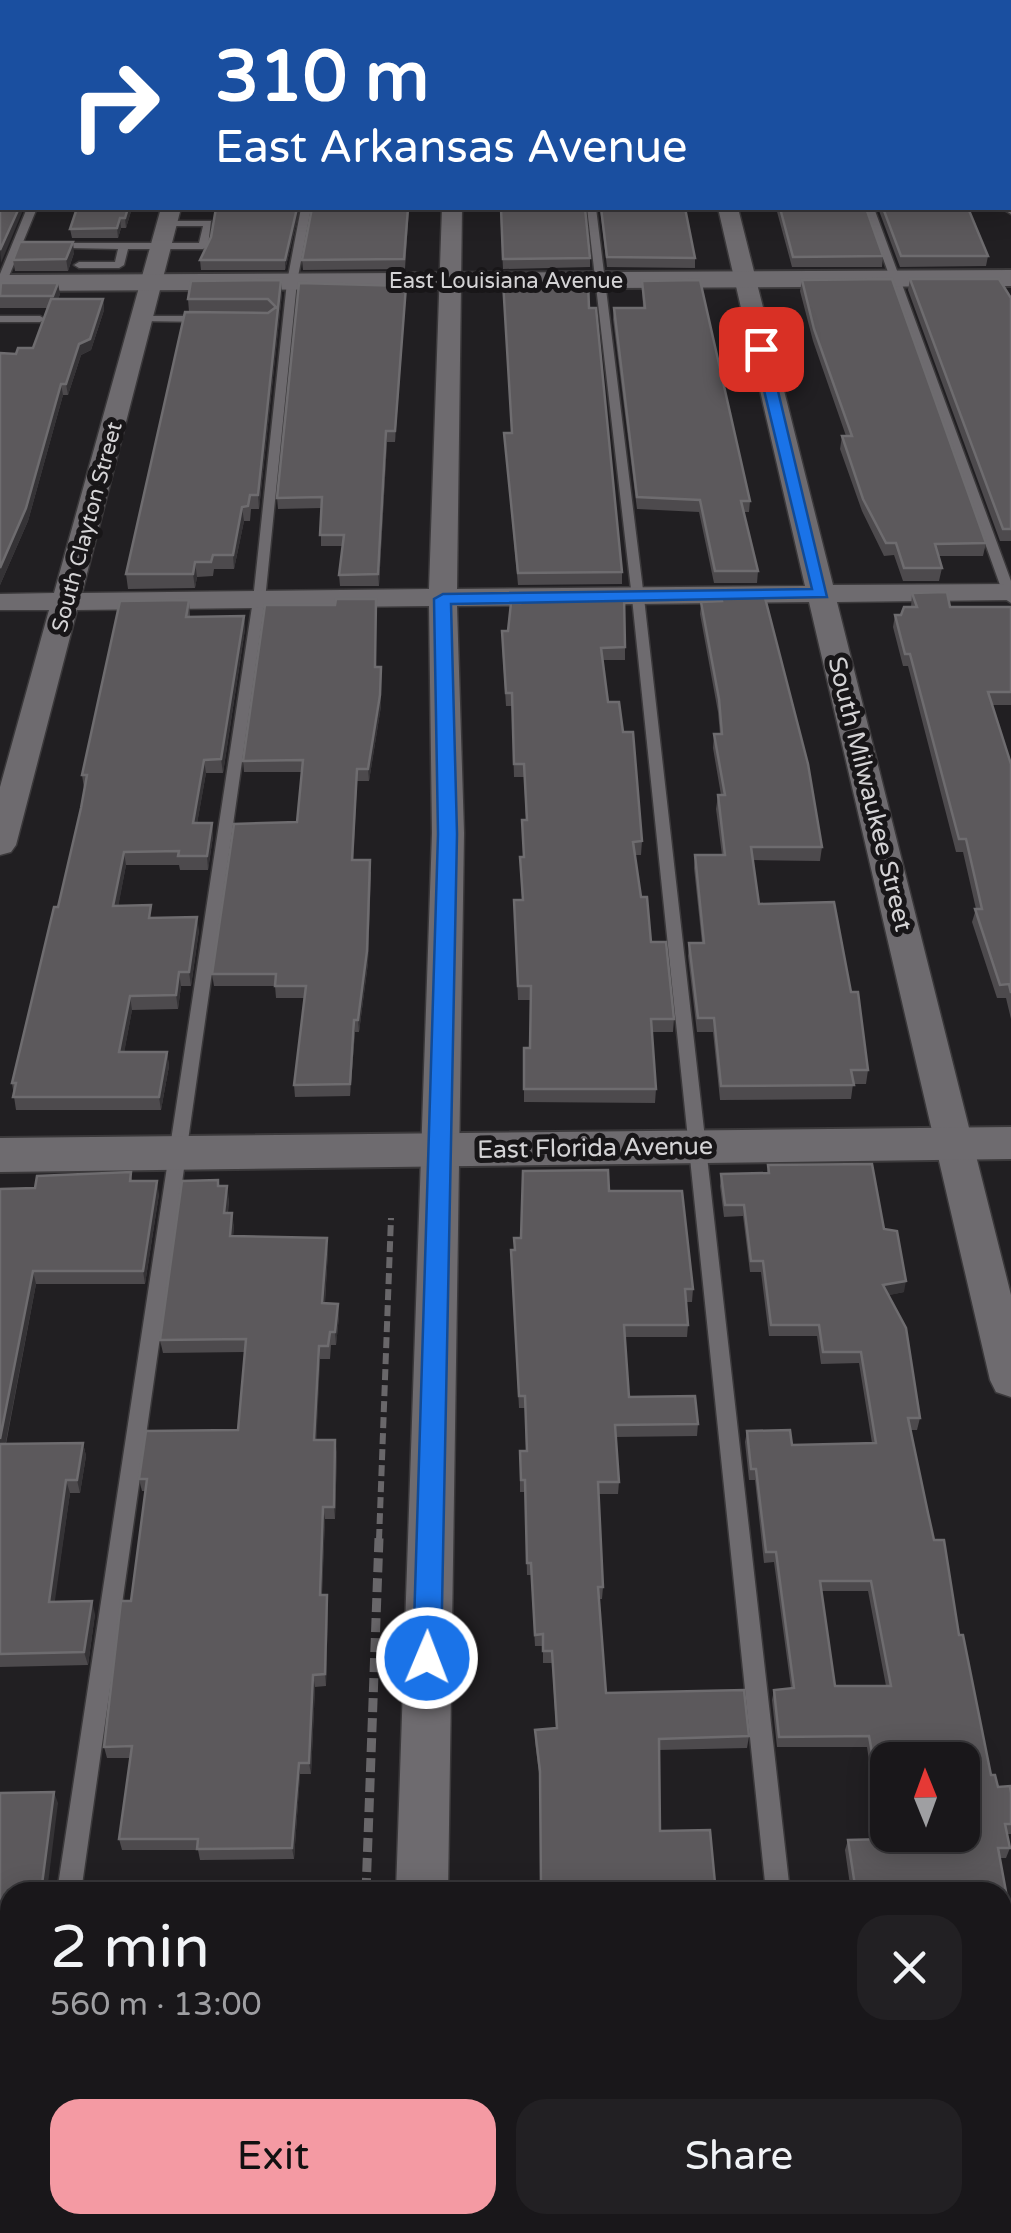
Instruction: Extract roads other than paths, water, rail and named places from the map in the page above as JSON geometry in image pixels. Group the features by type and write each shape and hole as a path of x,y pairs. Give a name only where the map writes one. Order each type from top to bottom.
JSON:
{"street":[{"path":"422,1882 448,834 443,599 452,210"},
{"name":"South Milwaukee Street","path":"728,210 1011,1380"},
{"name":"South Clayton Street","path":"0,845 166,226"},
{"name":"East Louisiana Avenue","path":"0,284 93,271 151,282 1011,278"},
{"path":"0,602 1010,594"},
{"name":"East Florida Avenue","path":"0,1156 1011,1143"}],"lane":[{"path":"0,284 31,210"},
{"path":"71,1882 259,600 292,282 306,210"},
{"path":"591,210 699,1147 777,1882"},
{"path":"871,210 1010,594"},
{"path":"74,246 124,246 166,226"},
{"path":"93,271 120,264 124,246"},
{"path":"0,319 40,319"},
{"path":"142,320 214,319"}]}
